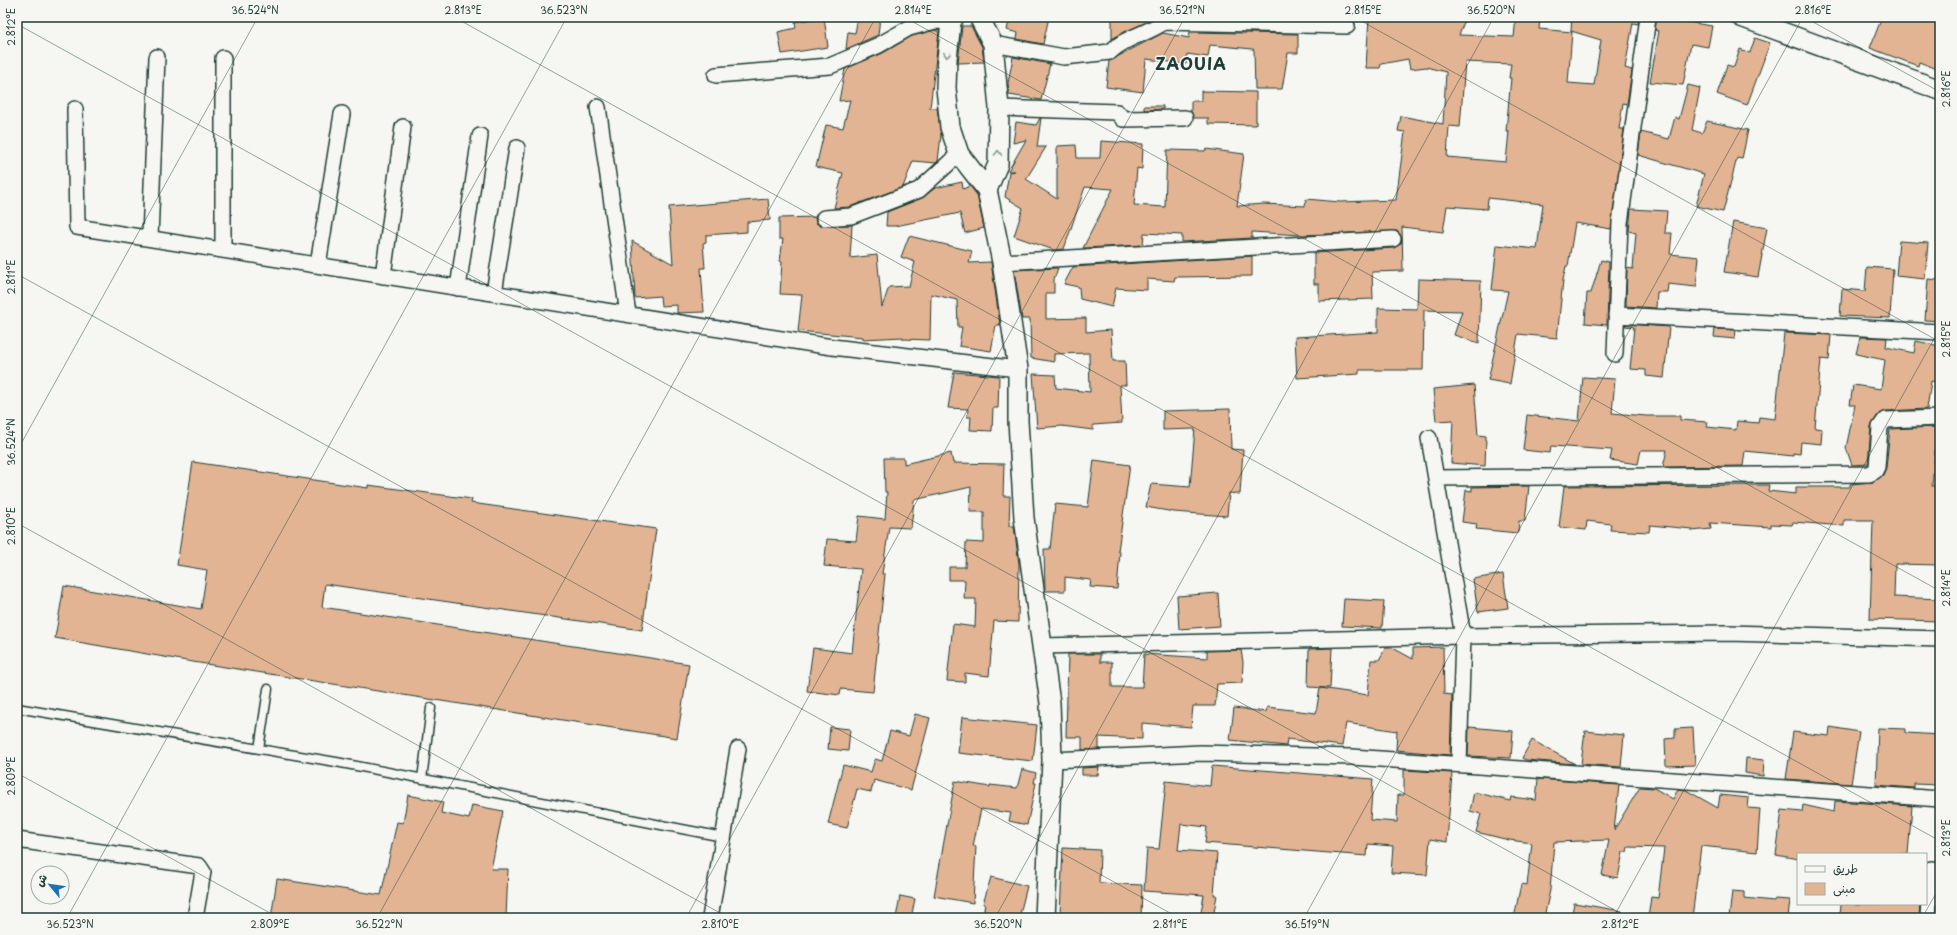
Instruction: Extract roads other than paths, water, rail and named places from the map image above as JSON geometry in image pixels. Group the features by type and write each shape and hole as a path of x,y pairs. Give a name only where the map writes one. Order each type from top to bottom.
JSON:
{"street":[{"path":"979,17 994,44 998,108 998,164 987,190"},
{"path":"1615,354 1620,223 1648,17"},
{"path":"1741,17 1940,90"},
{"path":"716,75 830,66 879,44 909,28 935,21 953,20 947,59 946,88 950,127 959,154 987,190 1002,262 1018,369 1018,421 1024,518 1033,592 1050,703 1052,760 1045,918"},
{"path":"994,44 1064,57 1110,52 1118,43 1153,30 1164,22 1347,26"},
{"path":"150,238 157,57"},
{"path":"223,58 223,250"},
{"path":"598,107 628,314"},
{"path":"998,108 1118,112 1123,119 1185,118"},
{"path":"75,109 76,227 832,347 1018,369"},
{"path":"318,265 342,114"},
{"path":"383,276 403,126"},
{"path":"458,288 480,136"},
{"path":"494,293 517,148"},
{"path":"824,218 851,216 919,190 959,154"},
{"path":"1002,262 1393,239"},
{"path":"1616,315 1940,332"},
{"path":"1436,478 1869,474 1875,471 1877,467 1880,426 1885,420 1940,418"},
{"path":"1429,438 1463,636 1459,764"},
{"path":"1042,646 1463,636 1728,633 1940,639"},
{"path":"710,918 738,749"},
{"path":"1052,760 1201,753 1352,757 1940,799"},
{"path":"17,840 199,866 203,872 195,918"},
{"path":"1928,918 1930,869 1940,870"}],"lane":[{"path":"259,749 268,689"},
{"path":"17,708 259,749 723,837"},
{"path":"422,779 431,708"}],"district":[{"name":"ZAOUIA","path":"1191,64"}]}
